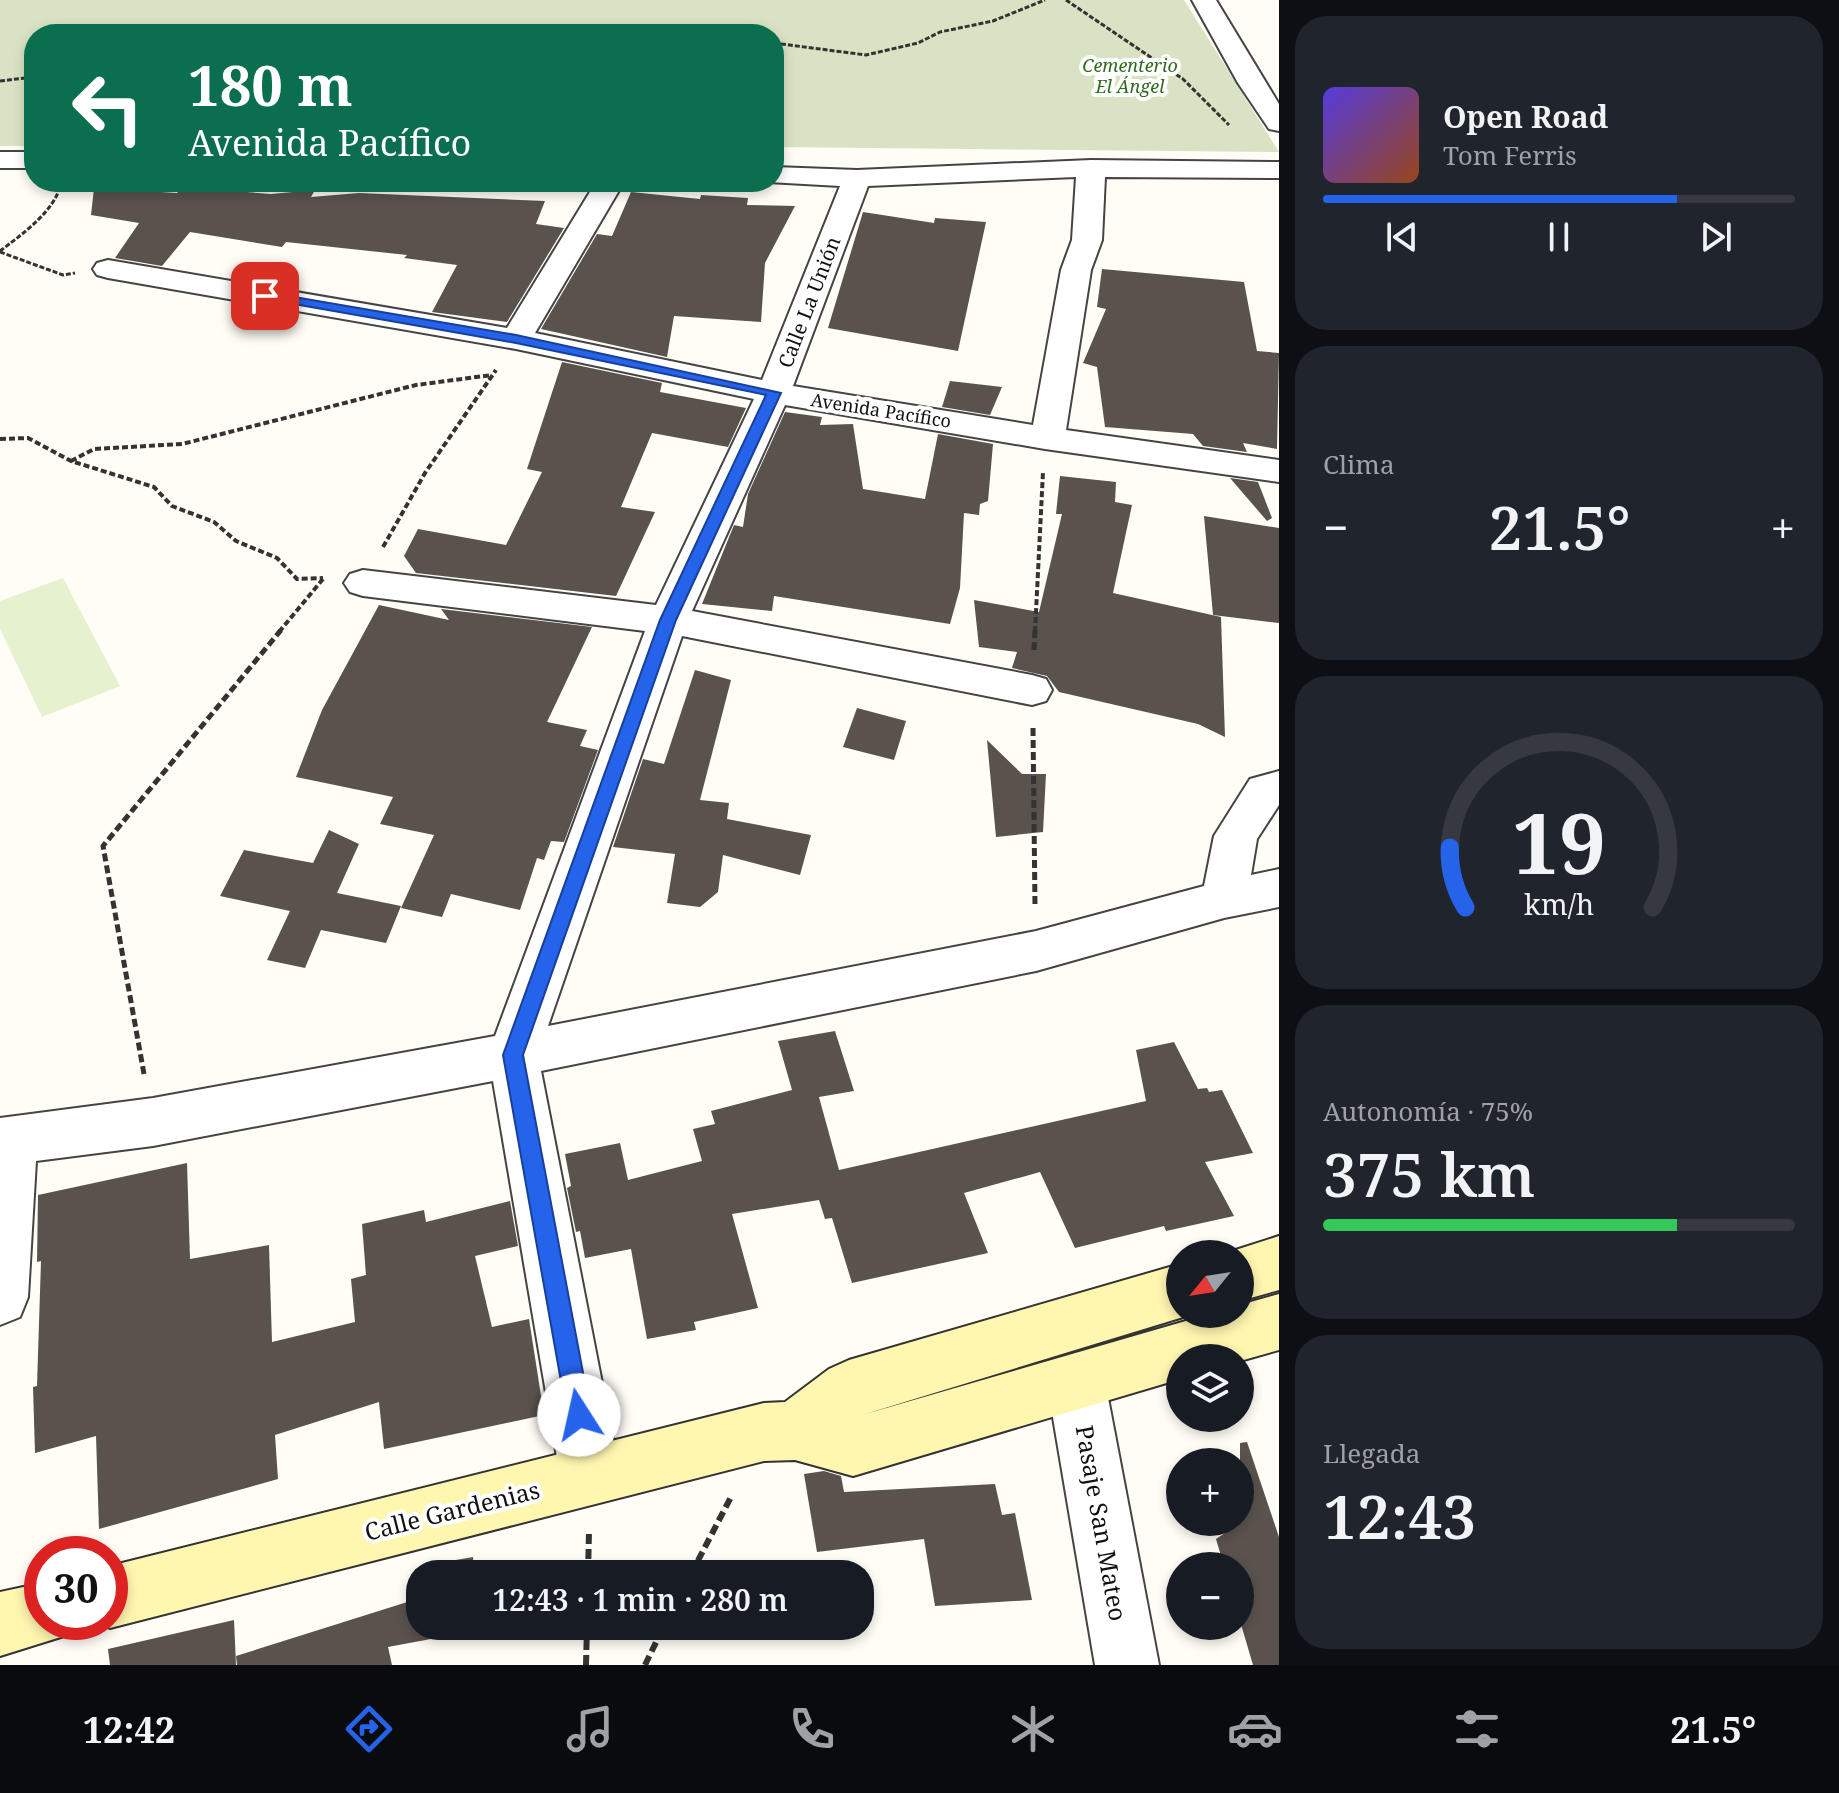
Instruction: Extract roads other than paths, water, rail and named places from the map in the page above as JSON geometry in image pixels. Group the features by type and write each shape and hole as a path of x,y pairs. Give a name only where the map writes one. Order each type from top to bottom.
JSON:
{"street":[{"path":"1204,0 1251,83 1279,123"},
{"path":"0,160 24,160"},
{"path":"784,175 857,178 1091,168 1279,170"},
{"path":"1045,438 1051,424 1076,270 1087,240 1091,168"},
{"name":"Calle La Unión","path":"513,1055 668,620 774,393 857,178"},
{"path":"516,339 604,192"},
{"name":"Avenida Pacífico","path":"108,269 516,339 774,393 1045,438 1279,471"},
{"path":"363,583 668,620 1032,690"},
{"path":"1224,899 1236,836 1265,791 1279,788"},
{"path":"0,1297 5,1141 153,1122 513,1055 1036,951 1224,899 1279,888"},
{"path":"513,1055 590,1475"},
{"path":"1254,1270 1279,1263"},
{"name":"Calle Gardenias","path":"128,1592 590,1475 779,1431 849,1389 1166,1296"},
{"name":"Calle Gardenias","path":"779,1431 853,1447 1279,1322"},
{"name":"Pasaje San Mateo","path":"1076,1382 1127,1665"},
{"path":"0,1624 24,1618"}],"park label":[{"name":"Cementerio El Ángel","path":"1130,75"}]}
